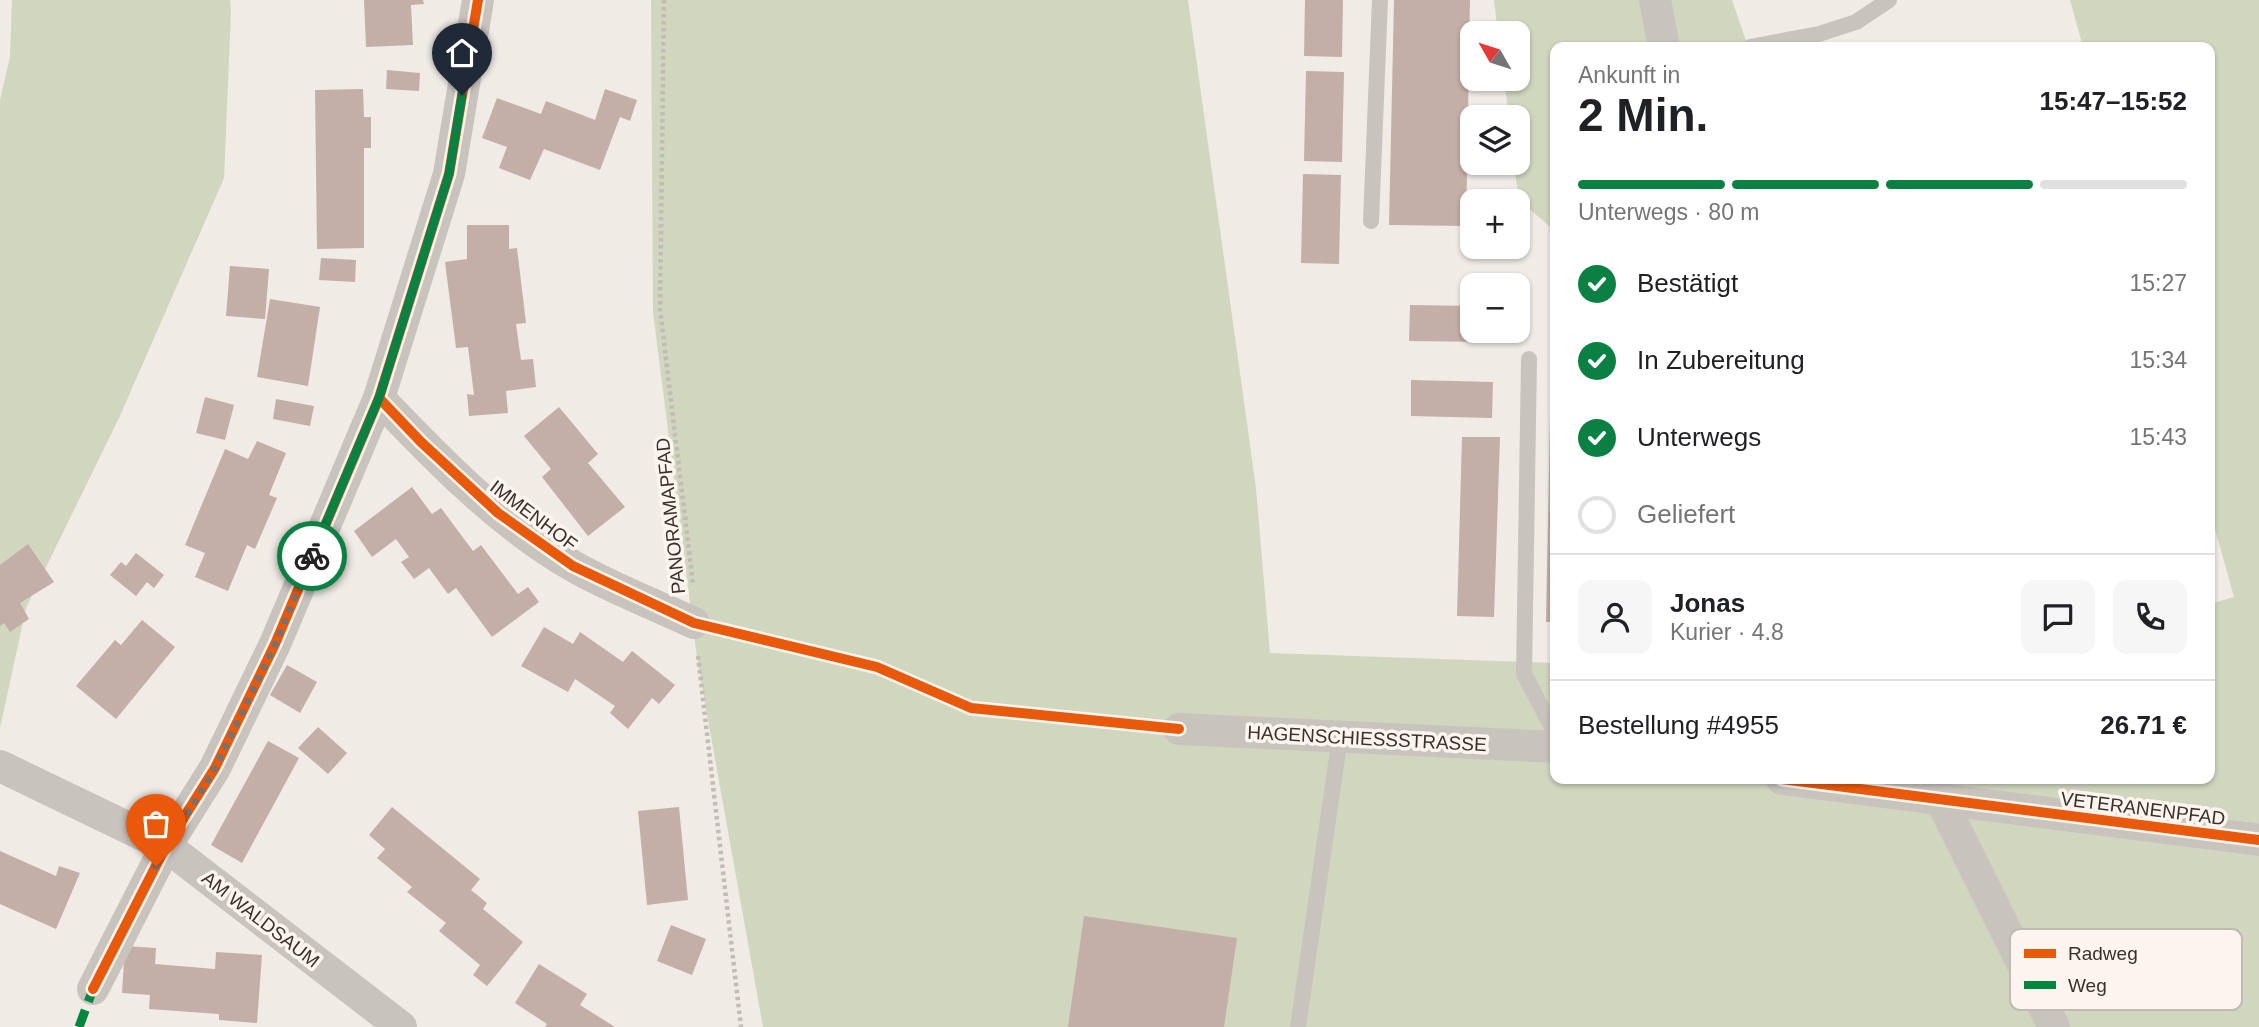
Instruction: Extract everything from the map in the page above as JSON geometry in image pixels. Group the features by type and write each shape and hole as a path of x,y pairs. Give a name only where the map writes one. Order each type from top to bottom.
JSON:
{"street":[{"path":"93,989 166,846 215,768 275,645 379,398 449,174 478,0"},
{"path":"1655,0 1663,42"},
{"name":"IMMENHOF","path":"379,398 421,442 498,513 573,566 694,623"},
{"name":"HAGENSCHIESSSTRASSE","path":"1179,729 1550,747"},
{"name":"AM WALDSAUM","path":"0,766 166,846 401,1027"},
{"path":"1852,784 1935,790 2010,939"},
{"name":"VETERANENPFAD","path":"1935,790 2259,840"},
{"path":"2045,1010 2054,1027"}],"lane":[{"path":"1371,221 1380,0"},
{"path":"1777,42 1819,34 1856,22 1889,0"},
{"path":"1529,359 1524,674 1550,724"},
{"path":"1298,1027 1340,737"}],"green space":[{"path":"12,0 230,0 231,12 224,178 119,418 26,608 0,728 0,100 10,57"},
{"path":"651,0 1188,0 1256,488 1270,653 1550,663 1550,784 2215,784 2215,603 2234,597 2215,529 2215,42 2082,42 2070,0 2259,0 2259,1027 763,1027 697,658 653,312"},
{"path":"1494,0 1732,0 1746,42 1550,42 1550,227 1530,210 1530,189 1518,189 1516,175 1530,175 1530,105 1507,105 1506,91 1530,91 1530,21 1497,21"}],"building":[{"path":"364,0 423,0 424,4 411,5 413,45 366,47"},
{"path":"1305,0 1343,0 1342,57 1304,56"},
{"path":"1394,0 1470,0 1470,21 1460,21 1460,91 1468,91 1468,105 1460,105 1460,175 1467,175 1467,189 1460,189 1460,226 1389,225"},
{"path":"387,70 420,73 419,91 386,89"},
{"path":"1306,71 1344,72 1342,162 1304,161"},
{"path":"363,89 364,117 371,117 371,148 364,148 364,248 317,249 315,90"},
{"path":"605,89 637,100 630,121 620,117 600,170 544,149 530,180 499,168 507,147 482,138 497,98 541,114 546,101 595,120"},
{"path":"1303,174 1341,175 1339,264 1301,263"},
{"path":"467,225 509,225 509,249 517,248 526,323 516,324 521,360 533,359 536,387 506,391 508,413 469,416 467,394 474,395 468,347 456,348 445,262 467,259"},
{"path":"321,258 356,260 355,282 319,280"},
{"path":"230,266 269,269 265,319 226,316"},
{"path":"270,299 320,307 308,386 257,377"},
{"path":"1410,305 1460,306 1460,342 1409,341"},
{"path":"1411,380 1493,382 1492,418 1411,416"},
{"path":"205,397 234,405 225,440 196,433"},
{"path":"276,399 314,406 310,426 273,419"},
{"path":"559,407 598,454 588,463 625,507 588,536 542,477 551,469 524,436"},
{"path":"1550,419 1550,622 1546,622"},
{"path":"1462,437 1500,437 1494,617 1457,616"},
{"path":"257,441 286,453 269,495 277,498 255,549 247,545 228,591 195,577 205,553 185,545 225,449 248,459"},
{"path":"412,487 432,514 441,508 473,551 481,545 518,594 528,587 539,602 492,637 456,588 448,594 429,568 414,579 401,562 409,557 396,539 372,557 354,531"},
{"path":"28,544 54,582 20,603 29,619 10,632 4,623 0,626 0,565"},
{"path":"136,553 164,575 154,588 147,582 136,596 110,575 121,562 126,566"},
{"path":"142,620 175,647 116,719 76,686 115,640 121,645"},
{"path":"544,627 573,644 580,632 623,662 632,651 675,685 659,704 652,698 628,729 610,713 615,706 575,679 568,692 521,666"},
{"path":"287,665 317,682 300,713 270,695"},
{"path":"318,727 347,753 328,774 298,748"},
{"path":"268,741 299,758 242,863 211,845"},
{"path":"392,807 480,879 471,890 487,903 483,909 523,942 487,986 473,975 480,965 439,931 446,923 407,892 412,887 377,858 385,849 369,835"},
{"path":"679,807 688,900 647,905 638,811"},
{"path":"0,851 56,876 59,866 80,873 56,929 0,904"},
{"path":"1084,916 1237,938 1224,1027 1068,1027"},
{"path":"671,925 706,939 692,975 657,961"},
{"path":"125,946 156,948 155,964 215,969 216,952 262,955 257,1023 219,1020 219,1014 149,1009 150,995 122,993"},
{"path":"539,964 587,994 580,1005 615,1027 545,1027 547,1024 515,1003"}],"marked path":[{"path":"79,1027 93,989"}],"cycle path":[{"path":"93,989 166,846 215,768 275,644 379,398 449,174 478,0"},
{"name":"PANORAMAPFAD","path":"379,398 421,442 498,513 573,566 694,623 877,667 971,708 1179,729"},
{"path":"1821,784 2259,840"}],"way so far":[{"path":"156,866 215,768 275,645 312,556"}],"route":[{"path":"312,556 379,398 449,174 462,95"}]}
